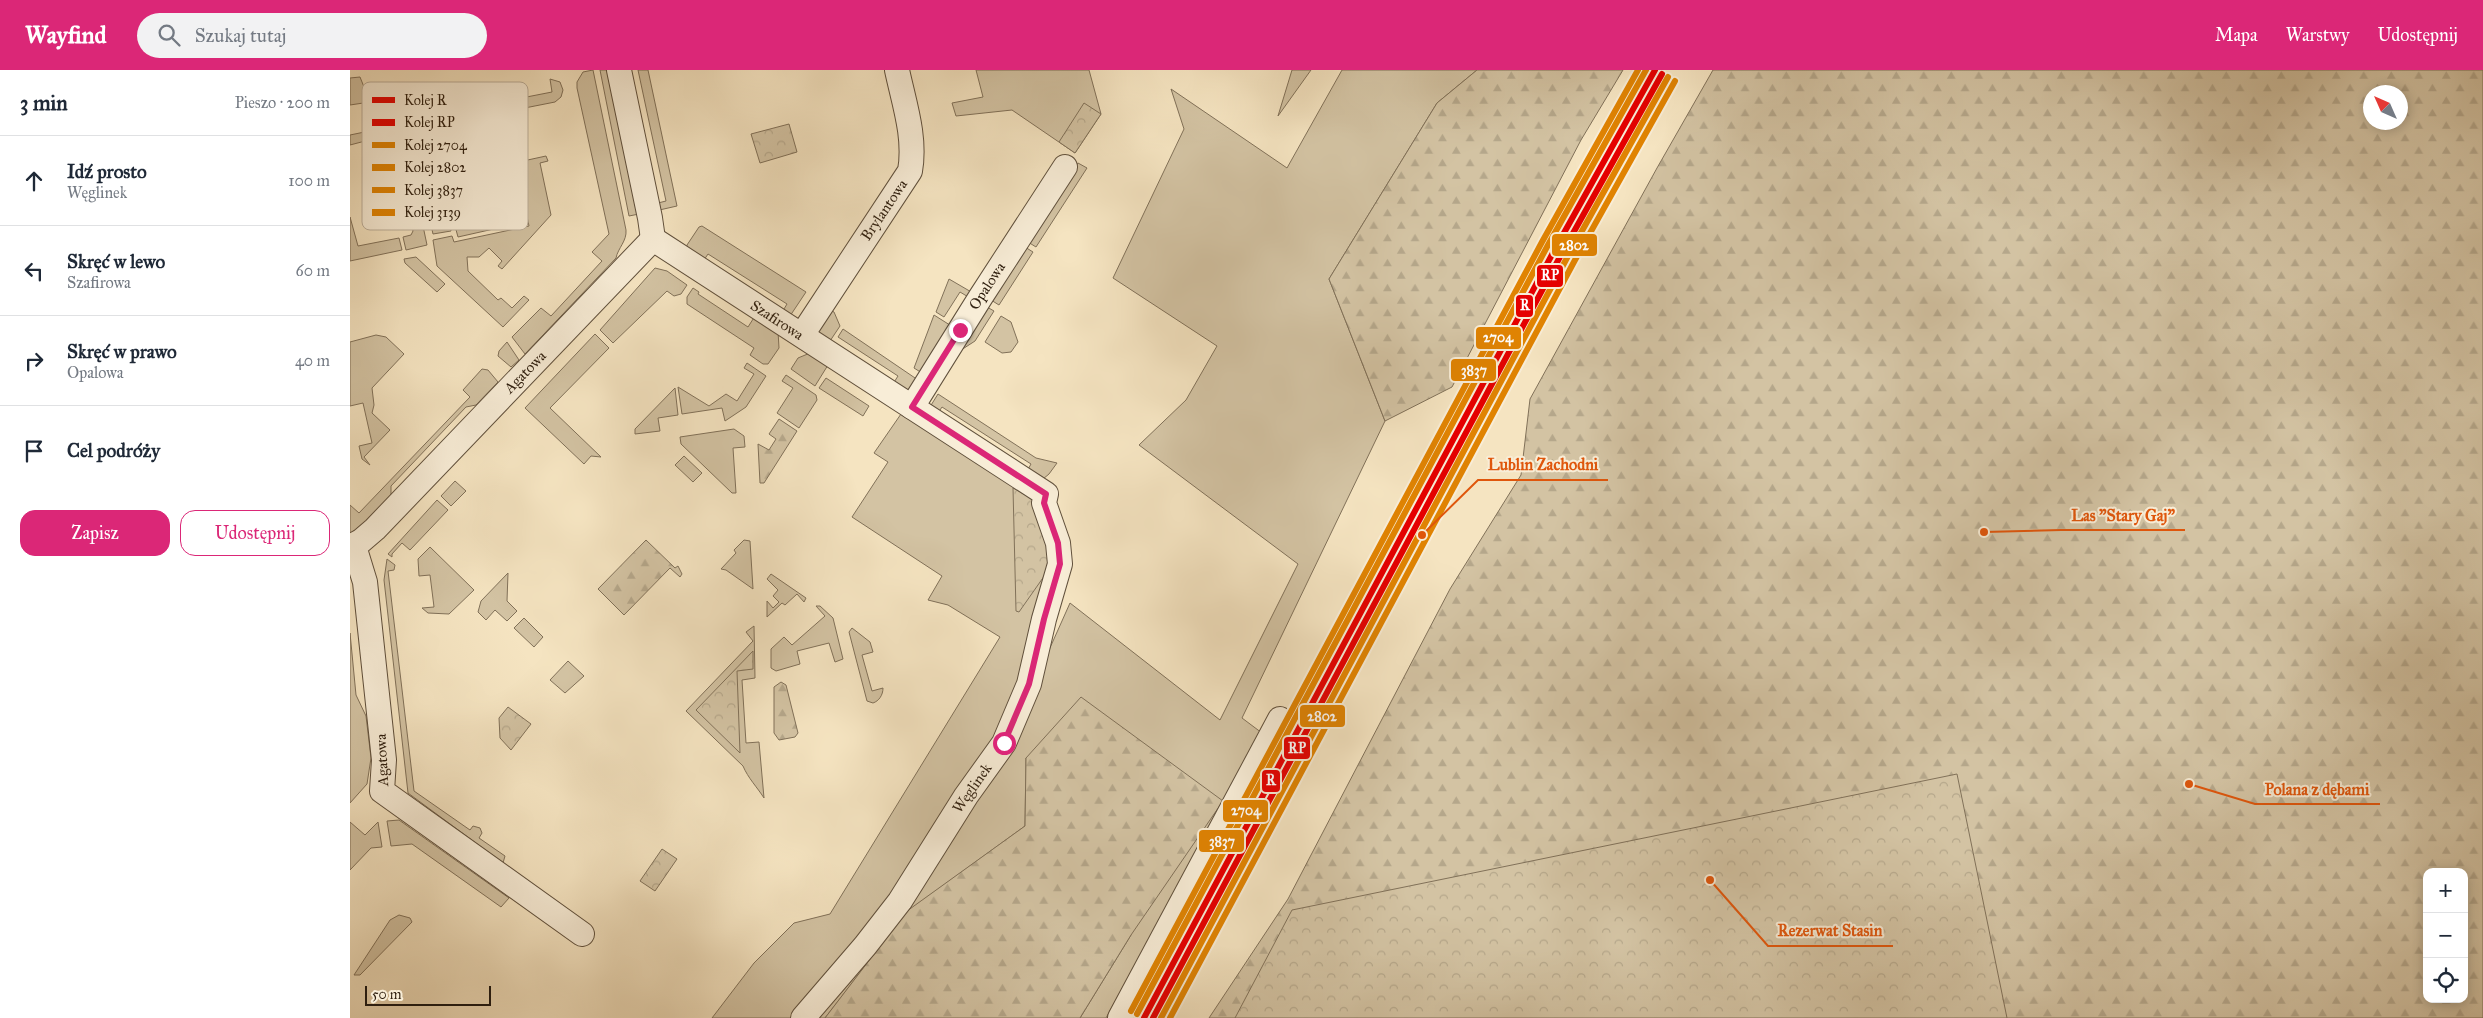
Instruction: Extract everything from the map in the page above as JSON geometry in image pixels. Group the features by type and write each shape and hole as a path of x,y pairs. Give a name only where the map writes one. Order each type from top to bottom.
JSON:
{"street":[{"path":"619,70 650,218 652,239"},
{"name":"Brylantowa","path":"802,335 910,171 913,155 912,142 897,70"},
{"name":"Opalowa","path":"912,407 982,294 1065,167"},
{"name":"Szafirowa","path":"652,239 1046,494"},
{"name":"Agatowa","path":"582,934 382,791 384,760 367,602 363,574 352,546 375,529 652,239"},
{"name":"Węglinek","path":"803,1018 865,946 900,900 966,796 1004,743 1029,684 1044,619 1060,564 1058,543 1044,503 1046,494"},
{"path":"1120,1018 1280,719"}],"green space":[{"path":"593,70 626,234 616,258 525,354 512,337 541,308 551,316 602,261 592,252 609,234 577,88 577,82 583,72"},
{"path":"600,70 606,70 610,75 639,214 629,216"},
{"path":"638,70 648,70 677,206 655,211 654,204 666,201"},
{"path":"976,70 1089,70 1101,114 1075,153 1012,110 956,116 952,103 983,97"},
{"path":"1292,70 1311,70 1278,116"},
{"path":"1342,70 1477,70 1437,103 1329,279 1385,421 1242,718 1262,733 1106,1018 1080,1018 1131,935 1026,758 1025,826 908,911 825,1018 712,1018 754,963 794,923 830,914 1000,637 948,605 928,600 942,576 852,517 888,462 874,453 901,414 1038,502 1059,555 1041,668 1070,603 1220,720 1298,564 1139,445 1186,400 1217,346 1113,278 1184,129 1171,89 1287,168"},
{"path":"1477,70 1623,70 1581,140 1452,387 1385,421 1329,279 1437,103"},
{"path":"1713,70 2483,70 2483,1018 1209,1018 1288,899 1450,589 1521,475 1530,399"},
{"path":"360,77 362,82 362,103 350,105 350,78"},
{"path":"550,79 560,82 563,90 561,97 555,102 528,107 528,97 552,92"},
{"path":"1084,103 1101,114 1075,153 1059,142"},
{"path":"789,124 797,152 760,163 751,134"},
{"path":"362,133 362,142 350,145 350,135"},
{"path":"546,156 548,161 540,163 551,215 502,269 498,266 502,261 489,248 479,257 467,257 468,271 498,300 501,298 512,308 524,296 529,300 503,327 437,266 433,240 452,236 454,242 510,230 528,230 528,160"},
{"path":"1078,163 1087,168 1036,247 1028,242"},
{"path":"350,217 358,246 399,238 402,250 350,261"},
{"path":"702,226 806,292 788,319 781,314 787,304 708,254 702,263 686,254 687,245 699,227"},
{"path":"424,230 427,245 406,250 403,237 411,235 413,231"},
{"path":"432,230 451,230 451,231 433,234"},
{"path":"456,230 489,230 458,237"},
{"path":"1025,247 1033,252 999,305 991,300"},
{"path":"416,257 445,284 437,292 405,263 404,259"},
{"path":"655,268 667,271 687,285 681,294 674,296 667,291 613,343 600,330"},
{"path":"949,279 973,293 970,298 960,292 944,317 936,312"},
{"path":"693,288 699,292 698,294 748,327 755,316 778,331 779,348 768,364 763,364 750,355 754,348 687,304 687,297"},
{"path":"987,307 994,311 975,341 958,352"},
{"path":"829,309 834,312 840,326 828,344 818,335 818,327"},
{"path":"934,315 953,327 922,373 914,368"},
{"path":"1001,316 1011,322 1018,342 1011,352 1002,353 985,342"},
{"path":"843,329 918,380 908,390 891,387 898,376 838,337"},
{"path":"595,334 609,348 550,408 601,457 591,456 584,464 525,408"},
{"path":"376,335 386,337 404,354 372,388 374,405 372,413 390,430 364,457 370,465 362,459 359,446 372,443 363,403 350,406 350,342"},
{"path":"507,342 519,360 511,367 498,356 499,351"},
{"path":"810,353 828,365 815,386 791,369 798,358"},
{"path":"747,363 766,376 746,407 725,421 722,408 682,414 678,387 709,406 726,394 737,401 754,374 744,368"},
{"path":"482,369 488,370 498,382 476,405 466,407 391,486 391,495 364,523 350,534 350,505 359,513 470,397 463,390"},
{"path":"786,375 816,395 817,400 799,428 777,413 793,388 782,381"},
{"path":"826,378 869,406 863,416 819,388"},
{"path":"675,388 678,415 658,418 660,431 635,434 635,429"},
{"path":"938,394 1036,458 1057,463 1043,479 1026,473 1031,464 942,407 936,416 928,410"},
{"path":"779,419 797,431 764,483 760,483 758,444 769,450 776,439 769,434"},
{"path":"734,429 744,436 745,447 733,448 736,493 732,493 681,444 680,437"},
{"path":"684,456 702,473 693,482 675,465"},
{"path":"455,481 466,491 451,506 441,496"},
{"path":"1013,488 1038,502 1059,555 1019,612 1016,611"},
{"path":"437,500 448,510 410,550 402,543 392,554 392,557 388,554"},
{"path":"646,540 675,568 678,566 682,574 680,577 670,568 624,615 598,589"},
{"path":"744,540 750,541 753,589 726,570 721,569 736,553 734,550"},
{"path":"430,547 474,590 449,614 428,613 422,608 434,607 430,575 419,576 418,559"},
{"path":"387,559 395,565 394,570 388,571 414,791 470,830 473,826 480,828 482,833 479,838 505,856 503,863 408,793 384,580"},
{"path":"508,573 507,601 517,611 507,621 495,610 486,620 478,612 481,601"},
{"path":"771,574 806,598 804,602 797,594 785,605 782,603 767,617 767,601 773,608 779,602 773,596 778,590 767,579"},
{"path":"816,606 820,606 833,618 843,659 835,662 829,643 797,651 800,664 776,671 771,668 771,649 784,637 792,645 825,616"},
{"path":"524,618 543,637 534,647 514,628"},
{"path":"754,626 755,678 742,680 746,743 759,742 764,798 743,766 686,711 753,641 746,632"},
{"path":"852,628 870,642 873,652 862,655 872,691 883,688 880,697 873,703 867,701 849,632"},
{"path":"350,633 356,695 366,716 371,758 367,784 350,803"},
{"path":"753,651 753,669 737,671 740,753 696,710"},
{"path":"568,661 584,676 565,693 550,680"},
{"path":"781,682 786,685 798,733 795,737 779,740 774,733 774,687"},
{"path":"1081,697 1223,801 1131,935 1080,1018 825,1018 907,911 1025,826 1026,758"},
{"path":"508,707 531,724 511,750 500,738 499,718"},
{"path":"1957,774 2007,1018 1235,1018 1292,910"},
{"path":"399,820 509,898 501,907 412,844 391,846 387,821"},
{"path":"350,822 365,835 378,822 382,847 371,848 350,870"},
{"path":"662,849 677,859 655,891 640,881"},
{"path":"399,915 410,918 412,922 360,975 354,975 390,920"}],"rail line":[{"name":"3837","path":"1131,1011 1542,242 1638,70"},
{"name":"2704","path":"1137,1014 1548,245 1646,70"},
{"name":"R","path":"1144,1018 1555,249 1655,70"},
{"name":"RP","path":"1153,1018 1562,253 1662,74"},
{"name":"2802","path":"1161,1018 1568,256 1668,77"},
{"name":"3139","path":"1170,1018 1575,260 1675,81"}],"place":[{"name":"Las \"Stary Gaj\"","path":"1984,532"},
{"name":"Lublin Zachodni","path":"1422,535"},
{"name":"Polana z dębami","path":"2189,784"},
{"name":"Rezerwat Stasin","path":"1710,880"}],"route":[{"path":"960,330 912,407 1046,494 1044,503 1058,543 1060,564 1044,619 1029,684 1004,743"}]}
